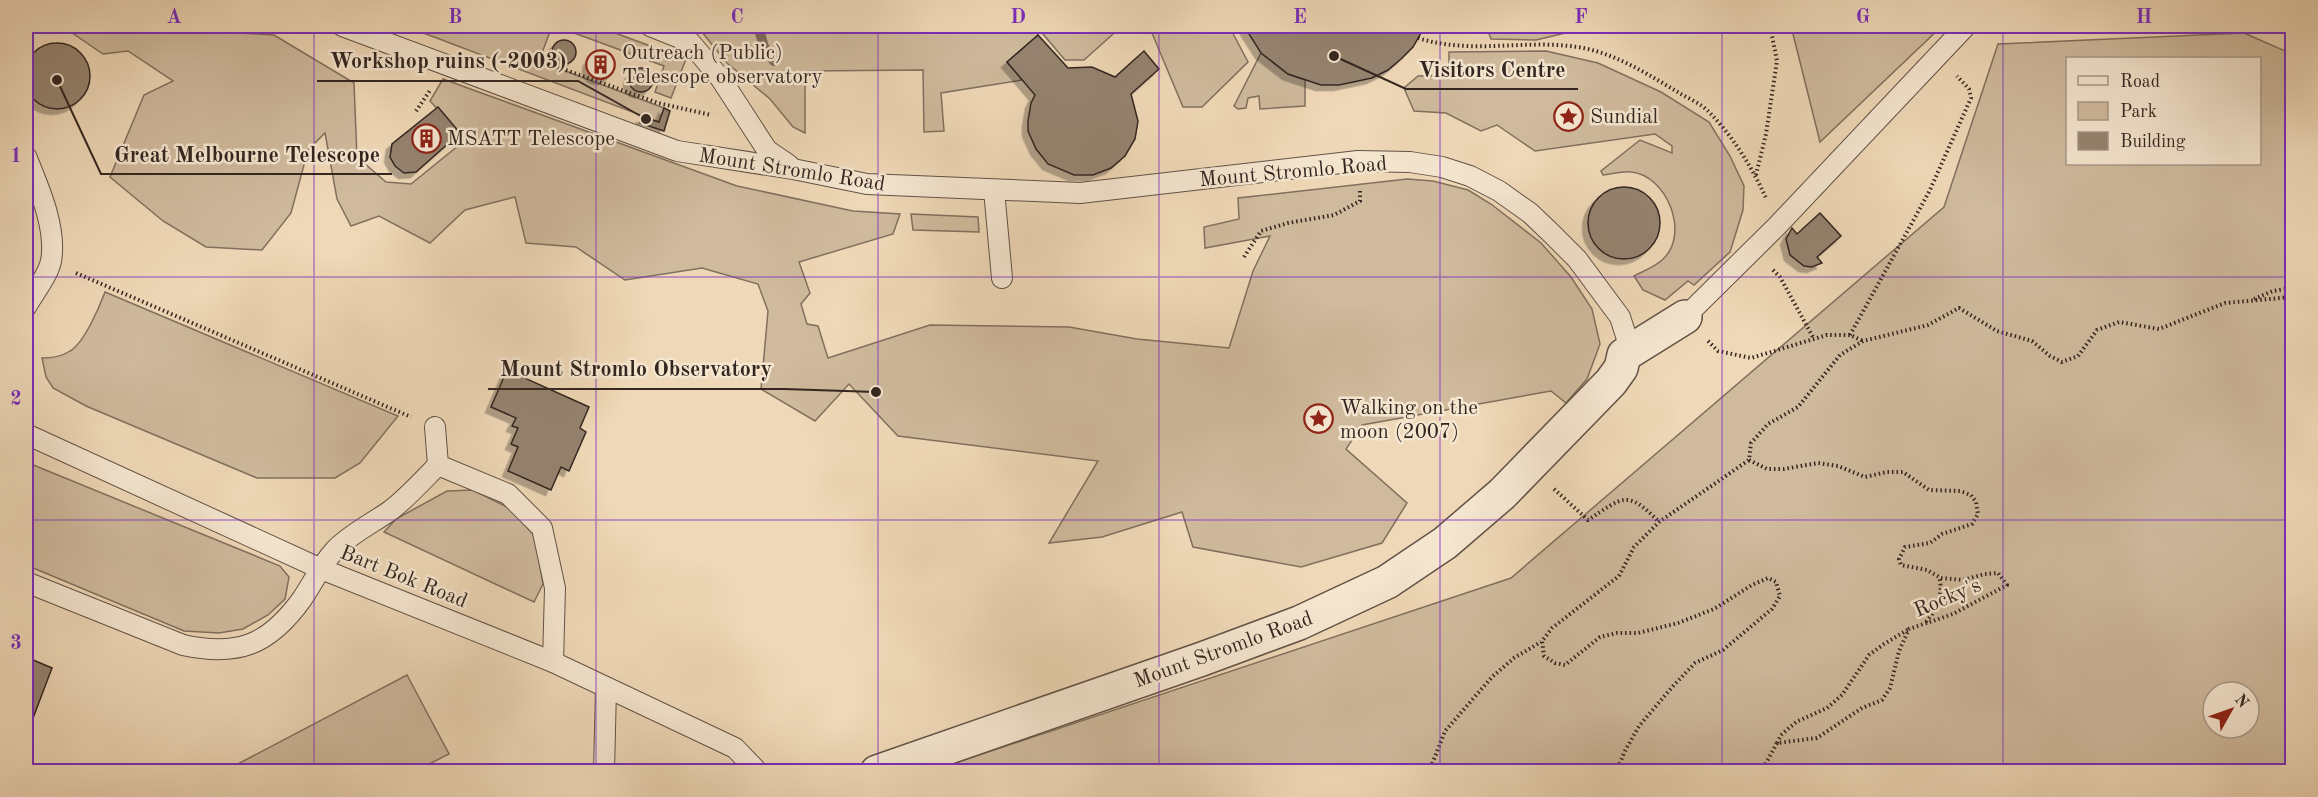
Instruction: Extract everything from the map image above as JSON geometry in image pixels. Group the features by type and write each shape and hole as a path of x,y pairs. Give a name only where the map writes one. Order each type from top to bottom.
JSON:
{"street":[{"path":"1624,355 1685,317"},
{"name":"Mount Stromlo Road","path":"877,771 1299,623 1387,582 1445,543 1532,466 1611,382 1621,368 1624,355"}],"lane":[{"name":"Mount Stromlo Road","path":"342,26 677,151 793,169 867,184 1080,193 1358,161 1374,160 1442,167 1470,176 1499,191 1530,213 1577,260 1620,317 1627,339 1624,355"},
{"path":"650,26 690,42 721,79 767,150 793,169"},
{"path":"1685,317 1777,226 1966,26"},
{"path":"26,156 42,196 50,228 51,262 26,307"},
{"path":"994,190 1002,278"},
{"path":"435,428 438,465"},
{"name":"Bart Bok Road","path":"26,434 319,568 553,662 735,748 758,771"},
{"path":"26,582 183,645 209,651 244,647 277,630 302,598 319,568 336,548 394,508 438,465"},
{"path":"438,465 508,494 542,528 555,588 553,662"},
{"path":"604,771 606,688"}],"path":[{"path":"1756,175 1766,134 1778,61 1770,26"},
{"path":"1418,38 1432,43 1467,47 1542,45 1578,47 1606,54 1645,73 1706,109 1725,130 1756,175 1777,226"},
{"path":"1850,335 1929,192 1971,98 1969,89 1962,80 1936,57"},
{"path":"549,64 658,103 750,123"},
{"path":"1244,257 1261,231 1287,223 1334,215 1360,201 1358,161"},
{"path":"1754,249 1780,277 1814,339"},
{"path":"51,262 435,428"},
{"path":"2250,300 2285,288 2292,288"},
{"path":"1429,771 1444,731 1484,686 1514,658 1542,641 1552,628 1619,576 1634,546 1659,522 1749,460 1751,443 1768,424 1798,407 1840,355 1863,341 1928,325 1959,308 1997,331 2032,340 2050,356 2062,362 2078,356 2097,330 2119,322 2159,329 2225,303 2292,297"},
{"path":"1685,317 1718,351 1751,358 1827,335 1850,335 1863,341"},
{"name":"Rocky's","path":"1749,460 1767,469 1784,469 1818,462 1838,466 1865,477 1887,472 1903,472 1929,489 1960,491 1971,495 1976,502 1978,514 1972,524 1942,534 1930,543 1905,547 1899,559 1901,565 1927,570 1939,577 1963,580 1998,573 2007,585 1953,614 1910,629 1899,651 1890,688 1882,700 1862,708 1817,738 1777,743"},
{"path":"1532,466 1588,520 1615,502 1627,499 1642,504 1659,522"},
{"path":"1925,622 1935,612 1940,596 1942,586 1939,577"},
{"path":"1542,641 1544,656 1555,663 1565,664 1600,637 1617,633 1638,633 1678,623 1714,609 1752,585 1768,578 1776,582 1780,596 1772,609 1723,650 1695,663 1674,684 1639,726 1616,771"},
{"path":"1761,771 1781,735 1796,722 1827,708 1842,695 1869,656 1910,629"}],"green space":[{"path":"62,26 224,26 239,33 274,35 354,83 357,157 386,182 411,184 464,141 460,133 430,101 443,79 737,186 853,211 900,214 893,234 799,262 810,293 801,304 807,324 818,326 828,358 930,325 1069,327 1137,339 1229,348 1253,271 1270,236 1205,248 1204,227 1239,219 1238,198 1407,179 1433,181 1468,190 1491,204 1541,243 1571,277 1592,309 1600,344 1587,379 1566,403 1551,391 1362,425 1346,449 1407,503 1382,543 1301,567 1193,547 1182,512 1102,537 1049,543 1098,461 898,436 849,384 815,421 761,389 768,311 758,284 702,268 625,280 576,247 526,243 515,197 465,210 430,243 379,216 351,226 337,199 325,133 308,150 291,213 262,250 206,247 163,221 110,177 144,95 173,81 128,51 103,54"},
{"path":"405,26 552,26 539,61 664,108 659,122"},
{"path":"555,26 596,26 686,59 671,98 655,92 664,66"},
{"path":"697,26 1122,26 1084,60 1065,60 1037,27 1038,35 1007,62 1022,80 941,93 944,131 924,132 923,70 805,71 805,133 793,127 770,99 727,63"},
{"path":"1149,26 1229,26 1248,62 1202,107 1183,107"},
{"path":"1486,26 1570,26 1570,32 1536,40 1491,39"},
{"path":"1791,26 1942,26 1820,142"},
{"path":"2244,33 2292,54 2292,771 928,772 1511,578 1944,207 1998,44"},
{"path":"1546,51 1598,63 1661,92 1709,122 1730,156 1744,186 1743,210 1730,252 1694,285 1688,281 1665,300 1643,290 1634,276 1662,260 1670,249 1674,236 1671,208 1655,184 1644,176 1631,172 1603,175 1601,171 1640,140 1672,153 1672,146 1655,134 1535,151 1497,125 1481,131 1446,113 1414,111 1404,88 1418,76 1449,75 1449,52"},
{"path":"1261,53 1288,74 1305,80 1305,106 1260,109 1259,96 1248,98 1246,108 1238,109 1234,106"},
{"path":"911,214 978,217 979,232 913,230"},
{"path":"105,292 398,416 360,463 335,478 257,478 86,406 53,388 46,377 42,358 67,353 81,341"},
{"path":"26,462 280,566 289,577 285,599 268,615 243,629 219,633 184,631 26,565"},
{"path":"473,490 509,508 535,536 543,584 534,602 384,532 396,519 447,491"},
{"path":"407,675 449,754 415,771 237,771 234,766"}],"building":[{"path":"1244,26 1425,26 1413,47 1388,70 1372,78 1339,85 1321,85 1288,74 1261,53"},
{"path":"1038,35 1068,68 1092,67 1115,77 1144,51 1159,69 1131,94 1138,121 1135,139 1125,156 1111,168 1093,175 1074,175 1048,164 1036,149 1028,131 1031,103 1035,95 1007,62"},
{"name":"Outreach (Public) Telescope observatory","path":"564,40 573,43 576,52 573,61 564,64 555,61 552,52 555,43"},
{"path":"57,43 70,45 85,58 90,76 88,89 75,104 57,109 44,107 29,94 24,76 26,63 39,48"},
{"name":"Outreach (Public) Telescope observatory","path":"601,53 610,57 614,66 610,75 601,79 592,75 588,66 592,57"},
{"name":"Outreach (Public) Telescope observatory","path":"641,68 646,69 652,75 652,85 646,91 641,92 636,91 630,85 629,80 630,75 636,69"},
{"name":"MSATT Telescope","path":"438,107 460,133 416,172 404,173 395,166 390,157 392,144"},
{"path":"664,108 670,111 664,131 640,123 642,117 659,122"},
{"path":"1631,187 1650,197 1658,209 1660,223 1658,237 1650,249 1638,257 1617,259 1598,249 1590,237 1588,216 1598,197 1610,189"},
{"path":"1820,213 1841,236 1817,257 1822,263 1812,267 1804,266 1790,255 1786,239 1792,228 1797,234"},
{"path":"507,370 589,407 580,428 586,432 569,471 561,467 551,490 508,471 518,447 511,444 518,428 512,426 516,418 491,407"},
{"path":"26,657 52,668 27,734 26,734"}],"waterway":[{"path":"758,26 764,47 774,61"}],"place":[{"name":"Visitors Centre","path":"1334,56"},
{"name":"Outreach (Public) Telescope observatory","path":"601,64"},
{"name":"Great Melbourne Telescope","path":"57,80"},
{"name":"Sundial","path":"1569,116"},
{"name":"Workshop ruins (-2003)","path":"646,119"},
{"name":"MSATT Telescope","path":"426,138"},
{"name":"Mount Stromlo Observatory","path":"876,392"},
{"name":"Walking on the moon (2007)","path":"1319,419"}]}
